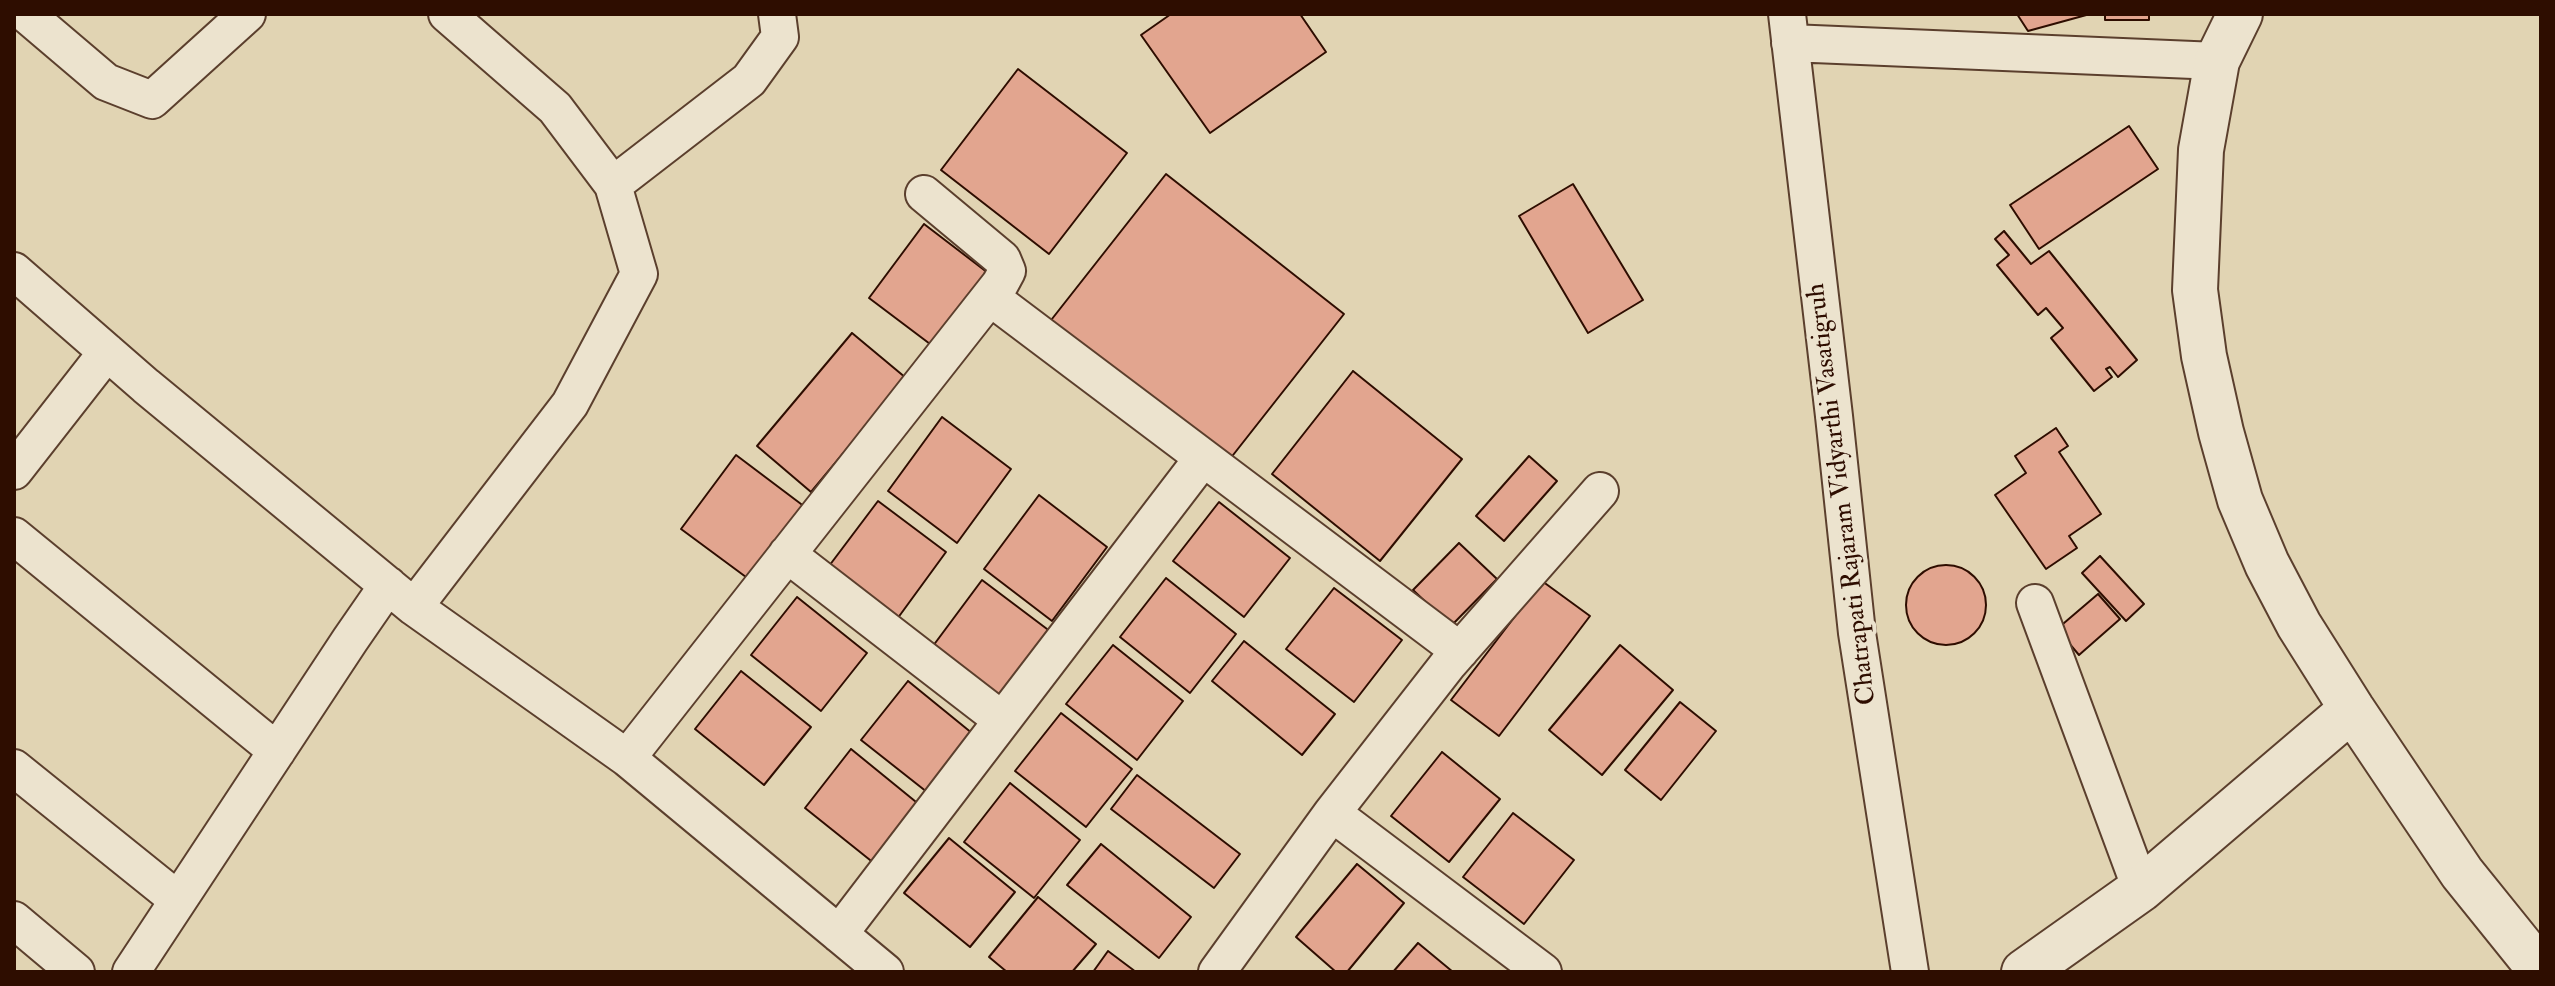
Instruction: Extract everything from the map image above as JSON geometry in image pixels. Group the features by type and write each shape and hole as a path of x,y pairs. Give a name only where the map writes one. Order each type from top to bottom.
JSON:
{"street":[{"path":"26,14 106,82 152,100 247,14"},
{"path":"131,972 277,751 401,596 570,404 639,274 613,185 555,108 447,14"},
{"path":"613,185 749,80 780,37 777,14"},
{"path":"2240,14 2217,61 2201,150 2195,290 2204,356 2240,500 2267,564 2299,625 2352,709 2462,873 2541,971"},
{"path":"1788,29 2217,61"},
{"name":"Chatrapati Rajaram Vidyarthi Vasatigruh","path":"1788,29 1857,633 1910,972"},
{"path":"627,758 990,297 1007,271 1002,259 924,194"},
{"path":"14,271 401,596 627,758 885,972"},
{"path":"990,297 1460,651"},
{"path":"14,471 107,352"},
{"path":"839,934 1203,458"},
{"path":"1217,972 1332,813 1460,651 1600,491"},
{"path":"14,536 277,751"},
{"path":"787,554 1002,720"},
{"path":"2035,603 2141,889"},
{"path":"2024,972 2141,889 2352,709"},
{"path":"14,768 178,900"},
{"path":"1332,813 1543,972"},
{"path":"14,920 76,972"}],"building":[{"path":"1171,14 1300,14 1326,52 1210,133 1141,35"},
{"path":"2017,14 2090,14 2028,31"},
{"path":"2105,14 2149,14 2149,20 2105,20"},
{"path":"1018,69 1127,153 1049,254 941,170"},
{"path":"2129,126 2158,169 2039,249 2010,205"},
{"path":"1166,174 1344,314 1226,464 1048,324"},
{"path":"1573,184 1643,300 1588,333 1519,216"},
{"path":"924,224 992,276 938,350 869,298"},
{"path":"2004,231 2031,264 2049,251 2137,360 2118,377 2110,367 2106,369 2112,377 2094,391 2051,338 2063,328 2046,308 2038,315 1997,265 2009,255 1995,239"},
{"path":"852,333 906,378 811,492 757,446"},
{"path":"1353,371 1462,459 1380,561 1272,474"},
{"path":"942,417 1011,469 957,543 888,491"},
{"path":"2056,428 2068,446 2059,452 2101,514 2069,536 2077,548 2046,569 1995,495 2026,473 2015,456"},
{"path":"736,455 805,507 750,580 681,529"},
{"path":"1529,456 1557,481 1504,541 1476,516"},
{"path":"1039,495 1107,547 1052,621 984,569"},
{"path":"878,501 946,552 892,626 823,574"},
{"path":"1219,502 1290,558 1244,617 1173,561"},
{"path":"1459,543 1497,579 1451,626 1413,590"},
{"path":"2100,556 2144,604 2126,621 2082,573"},
{"path":"1938,565 1954,565 1975,576 1986,597 1986,613 1975,634 1954,645 1938,645 1924,639 1912,627 1906,613 1906,597 1912,583 1924,571"},
{"path":"1166,578 1236,634 1190,693 1120,637"},
{"path":"982,580 1051,632 996,706 927,654"},
{"path":"1542,581 1590,616 1499,736 1451,700"},
{"path":"1334,588 1402,640 1354,702 1286,649"},
{"path":"2098,594 2120,619 2079,655 2057,629"},
{"path":"797,597 867,653 821,711 751,655"},
{"path":"1244,641 1335,714 1302,755 1212,681"},
{"path":"1113,645 1183,701 1137,760 1066,704"},
{"path":"1620,645 1673,690 1602,775 1549,730"},
{"path":"741,671 811,727 764,785 695,729"},
{"path":"908,681 978,738 932,796 861,740"},
{"path":"1680,702 1716,731 1661,800 1625,770"},
{"path":"1061,713 1132,769 1086,827 1015,771"},
{"path":"851,749 921,806 875,864 805,808"},
{"path":"1442,752 1500,799 1449,862 1391,816"},
{"path":"1137,775 1240,854 1214,888 1111,809"},
{"path":"1010,783 1080,840 1034,898 964,842"},
{"path":"1513,813 1574,860 1524,924 1463,877"},
{"path":"949,838 1015,892 970,947 904,893"},
{"path":"1101,844 1191,917 1159,958 1067,885"},
{"path":"1357,864 1404,903 1347,972 1336,972 1296,937"},
{"path":"1038,897 1096,944 1072,972 1007,972 989,957"},
{"path":"1418,943 1453,972 1393,972"},
{"path":"1108,951 1136,972 1093,972"}]}
